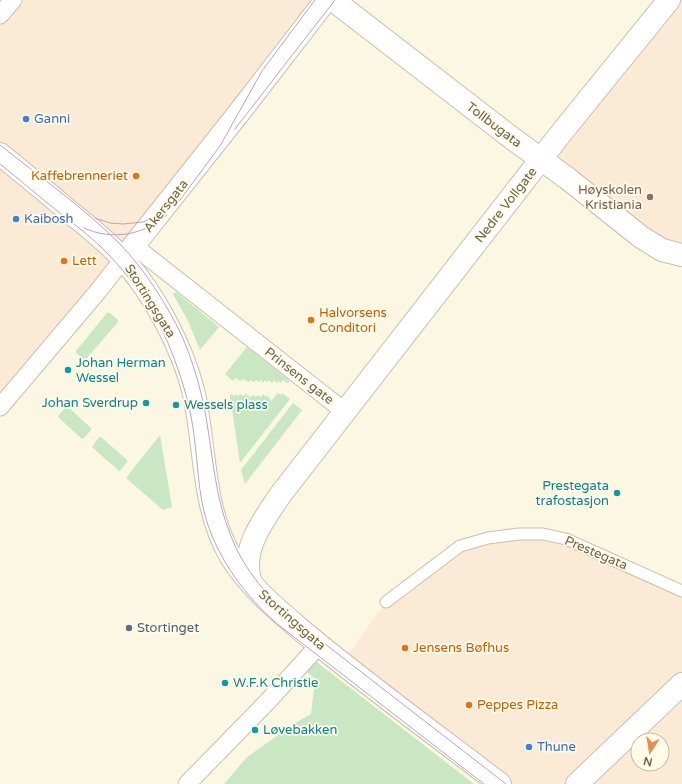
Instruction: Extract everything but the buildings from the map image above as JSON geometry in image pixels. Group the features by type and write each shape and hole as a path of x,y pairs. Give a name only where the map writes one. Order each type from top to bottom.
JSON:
{"street":[{"path":"0,16 13,0"},
{"name":"Akersgata","path":"0,407 99,290 326,0"},
{"name":"Tollbugata","path":"333,0 513,139 567,178 641,237 662,250 681,255"},
{"name":"Nedre Vollgate","path":"344,411 669,0"},
{"name":"Prinsens gate","path":"0,154 95,232 128,252 344,411 281,494 258,530 251,547 248,562 251,583"},
{"name":"Stortingsgata","path":"128,252 178,348 193,393 213,514 222,541 237,567 269,602 319,645 500,784"},
{"path":"187,784 268,701 319,645"},
{"path":"577,784 682,684"}],"lane":[{"name":"Prestegata","path":"386,602 460,546 488,538 519,534 543,534 566,539 682,590"}],"shaded area":[{"path":"0,0 326,0 0,407"},
{"path":"669,0 682,0 682,255 541,160"},
{"path":"543,534 682,591 682,784 500,784 342,663 386,602 460,546"}],"green space":[{"path":"176,292 219,327 200,350 188,321 173,294"},
{"path":"107,313 110,313 118,320 118,322 86,359 84,359 76,353 76,351"},
{"path":"247,347 289,380 289,382 287,383 283,380 281,383 278,381 277,383 274,380 272,383 269,380 267,382 265,380 263,383 261,380 259,382 256,380 254,382 251,380 249,382 243,379 241,381 235,378 233,381 225,374"},
{"path":"278,393 281,395 282,393 290,399 240,463 230,396 231,394 234,396 235,394 238,396 240,394 243,396 245,394 251,397 253,395 256,397 257,395 261,397 263,394 266,397 267,395 271,401"},
{"path":"293,403 302,410 245,484 241,470"},
{"path":"66,407 68,407 91,428 84,438 82,439 59,418 58,416"},
{"path":"160,435 172,507 163,510 126,478"},
{"path":"99,437 101,437 127,460 121,470 119,471 92,447"},
{"path":"309,656 474,784 224,784 247,757 311,714 315,679 300,666"}],"tram line":[{"path":"95,218 110,223 123,224 143,222 167,211 180,200 220,146 262,71 315,0"},
{"path":"235,129 335,0"},
{"path":"0,145 76,205 119,243 138,264 162,299 182,336 190,356 202,396 215,477 221,507 226,522 236,549 259,584 298,623 506,784"},
{"path":"0,164 103,249 135,285 150,308 168,343 187,399 194,435 202,501 212,537 226,564 244,589 276,623 484,784"},
{"path":"84,228 106,234 127,234 148,227 167,215"}],"place":[{"name":"Ganni","path":"26,119"},
{"name":"Kaffebrenneriet","path":"136,176"},
{"name":"Høyskolen Kristiania","path":"650,197"},
{"name":"Kaibosh","path":"16,219"},
{"name":"Lett","path":"64,261"},
{"name":"Halvorsens Conditori","path":"311,320"},
{"name":"Johan Herman Wessel","path":"68,370"},
{"name":"Johan Sverdrup","path":"146,403"},
{"name":"Wessels plass","path":"176,405"},
{"name":"Prestegata trafostasjon","path":"617,493"},
{"name":"Stortinget","path":"129,628"},
{"name":"Jensens Bøfhus","path":"405,648"},
{"name":"W.F.K Christie","path":"225,683"},
{"name":"Peppes Pizza","path":"469,705"},
{"name":"Løvebakken","path":"255,730"},
{"name":"Thune","path":"529,747"}]}
